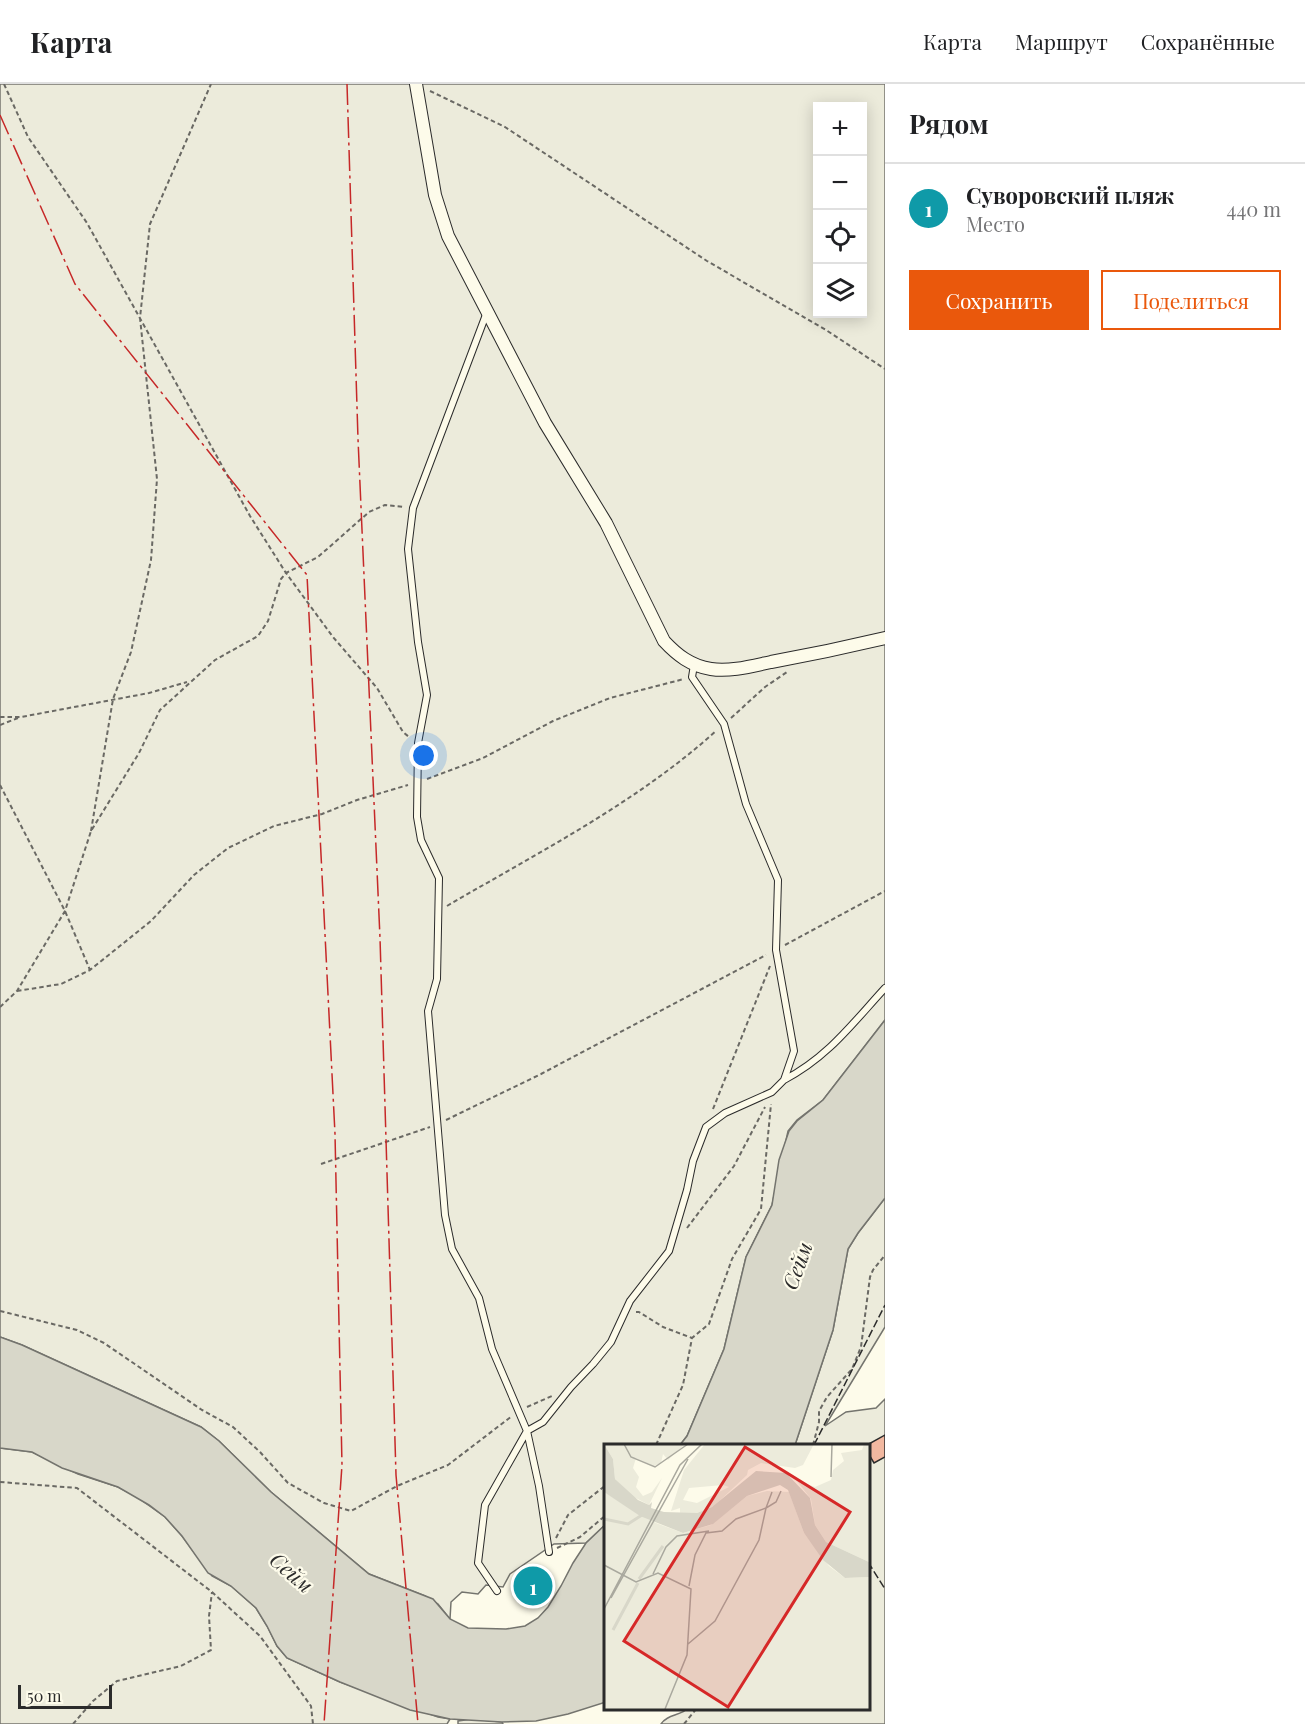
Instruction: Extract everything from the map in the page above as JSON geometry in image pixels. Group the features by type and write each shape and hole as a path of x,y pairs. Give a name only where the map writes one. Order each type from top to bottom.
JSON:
{"street":[{"path":"416,85 438,206 448,236 545,423 606,522 664,641 693,671 736,669 885,638"}],"lane":[{"path":"487,312 414,507 408,549 418,642 427,695 418,743 417,817 421,840 439,878 437,980 428,1011 445,1215 452,1249 479,1298 492,1349 527,1431 539,1485 549,1552"},
{"path":"693,671 724,724 746,804 778,880 776,950 794,1051 784,1080"},
{"path":"497,1591 478,1563 485,1505 527,1431 543,1422 611,1342 630,1301 669,1251 693,1161 706,1128 725,1113 772,1092 784,1080 805,1069 826,1053 885,988"}],"path":[{"path":"4,84 28,137 87,223 250,516 286,573 333,637 377,687 403,732 418,743"},
{"path":"0,1007 17,991 65,911 92,831 113,699 131,652 150,560 157,479 140,318 150,224 211,84"},
{"path":"416,85 505,127 707,261 826,330 885,369"},
{"path":"92,831 139,753 160,710 215,660 258,636 268,621 281,579 286,573 318,557 369,512 385,505 414,507"},
{"path":"439,910 612,810 688,756 765,687 795,667"},
{"path":"17,991 61,984 90,970 151,921 194,875 228,848 274,826 322,814 357,800 419,782 483,758 553,721 610,698 693,671"},
{"path":"0,725 21,717 149,693 190,681"},
{"path":"0,717 21,717"},
{"path":"0,785 65,911 90,970"},
{"path":"321,1164 437,1124 541,1074 885,891"},
{"path":"706,1128 776,950"},
{"path":"683,1232 734,1166 772,1092"},
{"path":"656,1444 682,1385 692,1338 710,1324 732,1259 761,1209 772,1092"},
{"path":"813,1444 819,1422 819,1411 827,1397 852,1369 855,1362 861,1344 870,1277 885,1255"},
{"path":"0,1311 77,1330 104,1343 202,1410 233,1427 288,1483 324,1503 351,1511 396,1486 448,1465 519,1411 571,1387"},
{"path":"624,1313 639,1312 663,1327 692,1338"},
{"path":"0,1482 77,1488 212,1592 260,1636 311,1706 313,1724"},
{"path":"549,1552 568,1515 604,1487"},
{"path":"549,1552 580,1537 604,1517"},
{"path":"73,1724 93,1701 117,1681 181,1666 211,1650 209,1616 212,1592"},
{"path":"685,1724 696,1709"}],"shaded area":[{"path":"0,84 885,84 885,1020 823,1100 797,1120 788,1131 772,1205 746,1257 724,1349 687,1436 681,1444 604,1444 604,1526 586,1543 554,1544 510,1574 503,1587 486,1585 478,1594 462,1592 451,1602 450,1619 438,1604 425,1596 369,1574 271,1492 219,1441 201,1427 0,1337"},
{"path":"885,1198 885,1327 825,1426 846,1412 876,1408 885,1399 885,1724 661,1724 667,1718 686,1709 870,1709 870,1444 795,1444 833,1330 848,1249"},
{"path":"0,1448 32,1452 78,1474 118,1487 137,1497 165,1517 212,1576 231,1586 256,1608 277,1646 287,1658 340,1682 438,1717 450,1719 447,1724 0,1724"},
{"path":"472,1719 502,1722 503,1724 458,1724 458,1721"}],"water":[{"name":"Сейм","path":"885,1020 885,1198 848,1249 833,1330 795,1444 681,1444 687,1436 724,1349 746,1257 772,1205 779,1160 789,1131 797,1121 823,1100"},
{"name":"Сейм","path":"0,1337 201,1427 219,1441 271,1492 369,1574 433,1599 450,1619 468,1628 506,1629 525,1626 538,1618 548,1607 586,1543 604,1526 604,1703 536,1721 450,1719 410,1710 340,1682 287,1658 277,1646 256,1608 231,1586 208,1573 182,1536 165,1517 149,1505 118,1487 62,1468 32,1452 0,1448"}],"building":[{"path":"885,1435 885,1457 874,1463 870,1456 869,1444"}],"fence":[{"path":"815,1444 885,1305"},
{"path":"870,1565 885,1589"}],"power":[{"path":"347,84 358,439 380,938 396,1475 418,1724"},
{"path":"0,115 75,284 307,575 335,1134 342,1465 324,1724"}],"place":[{"name":"Суворовский пляж","path":"533,1586"}]}
